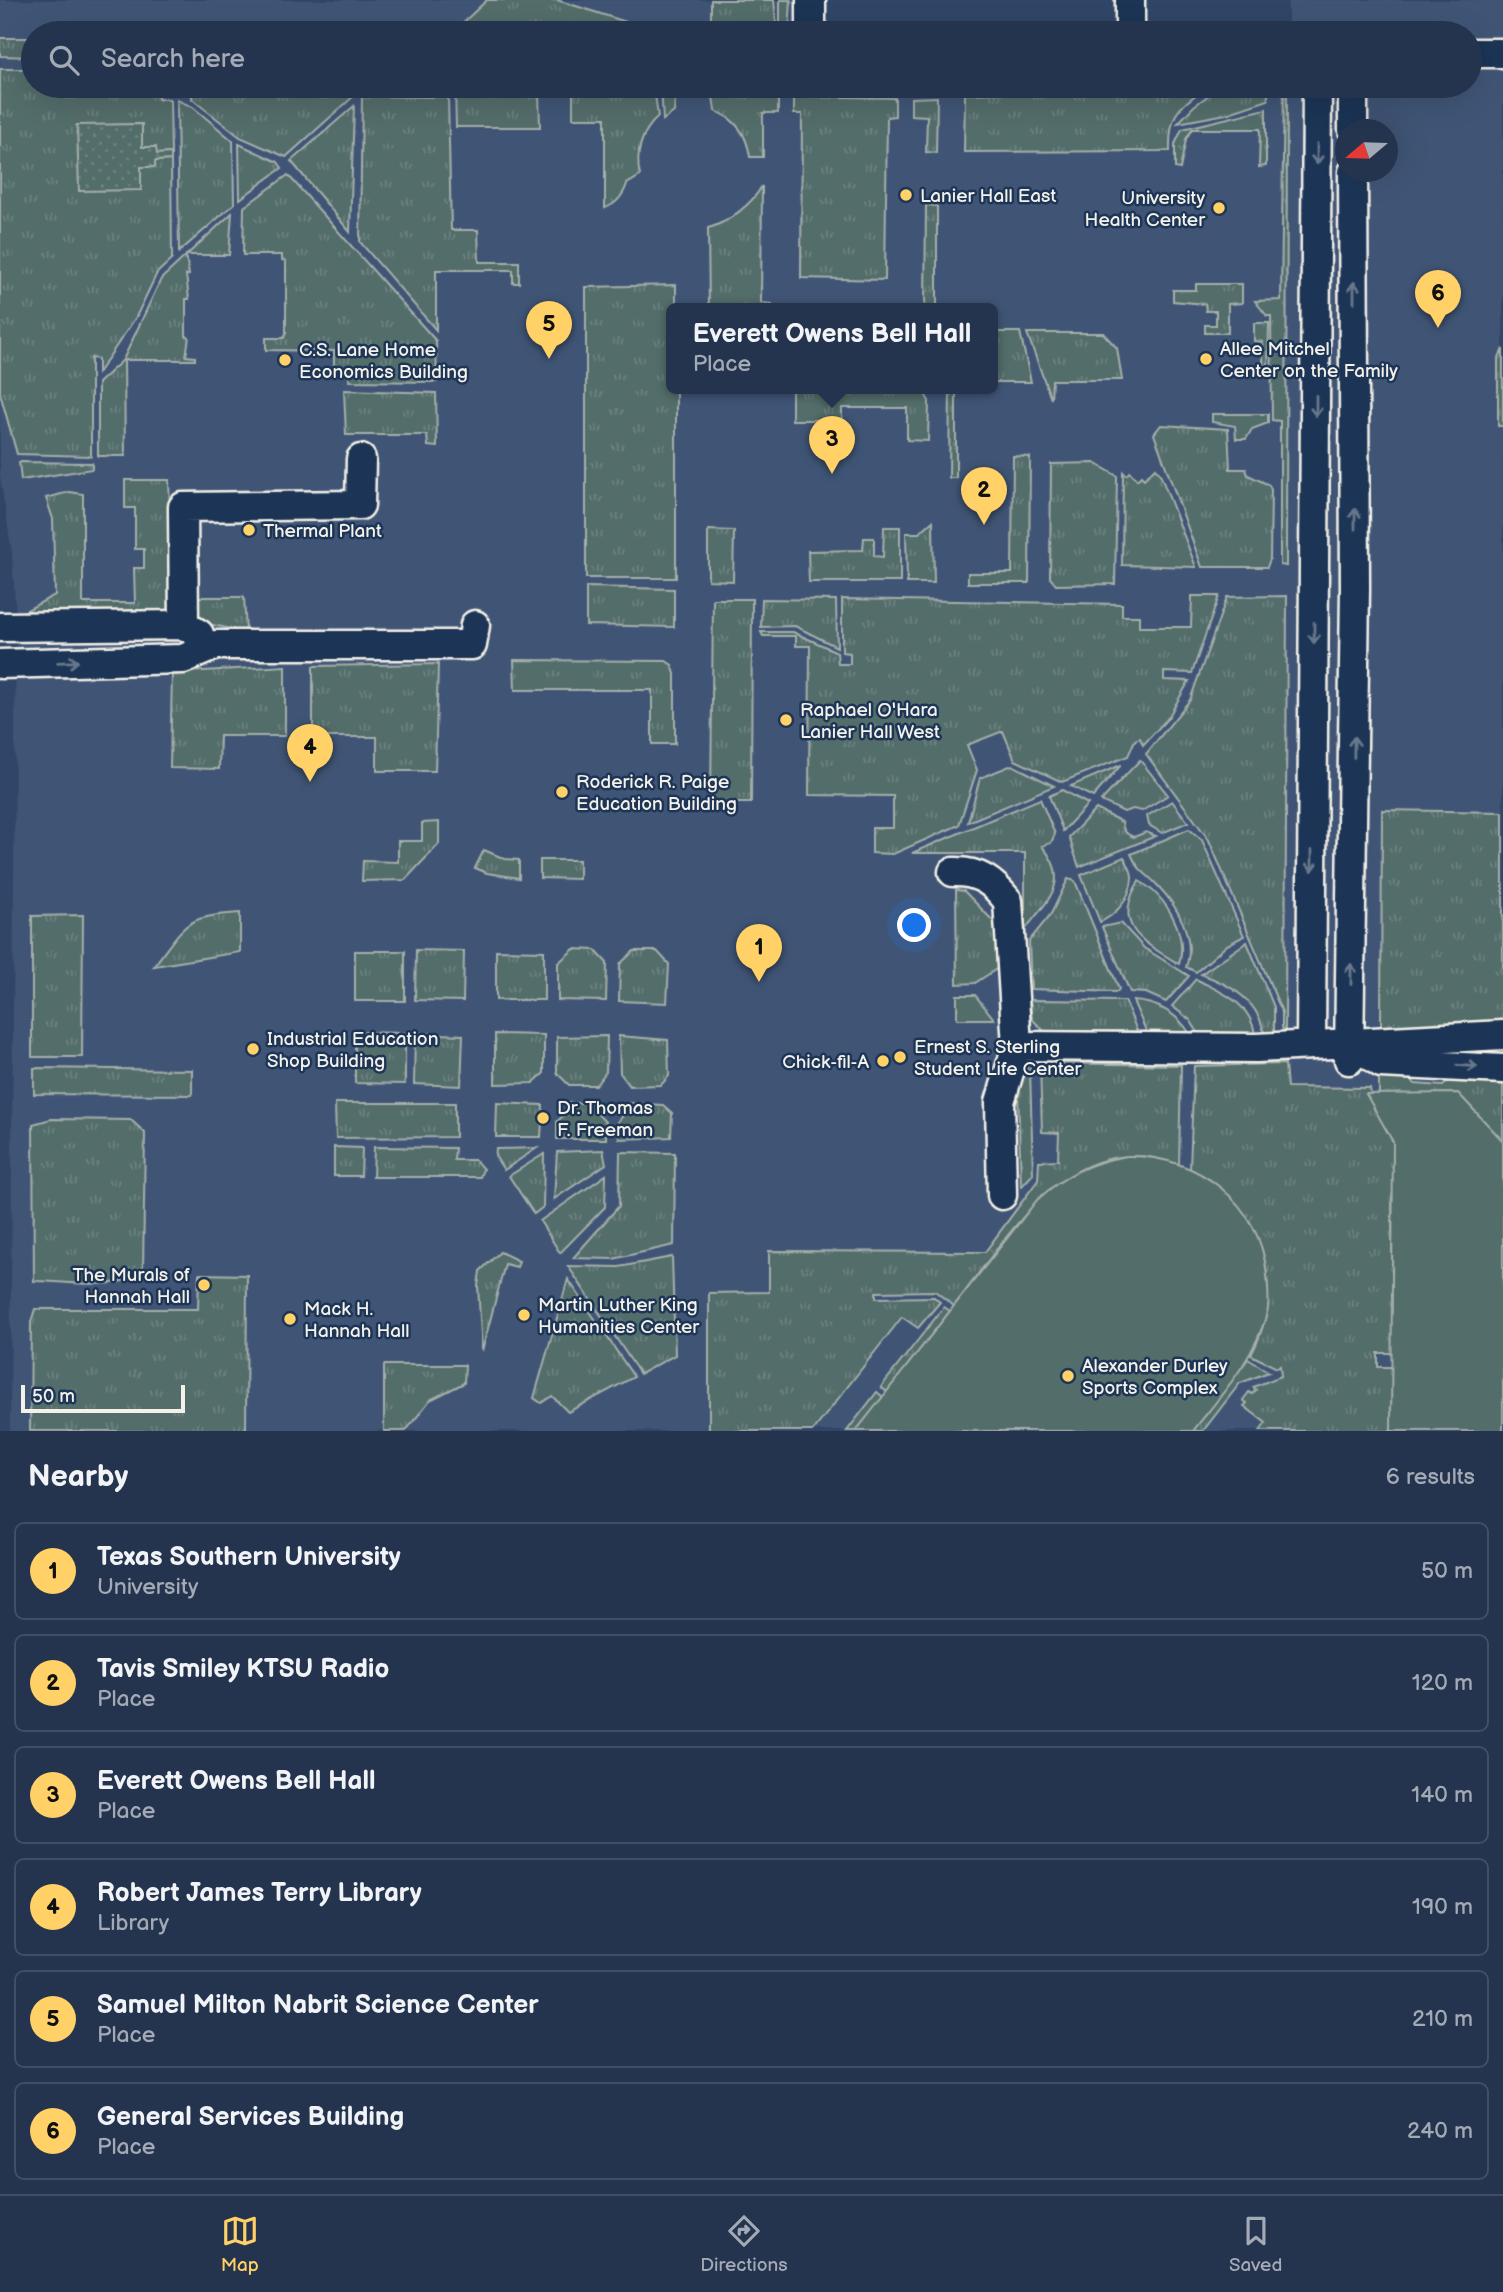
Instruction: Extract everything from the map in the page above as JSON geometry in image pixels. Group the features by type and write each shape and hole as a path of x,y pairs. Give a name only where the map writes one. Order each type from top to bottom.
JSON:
{"street":[{"path":"811,0 811,21"},
{"path":"1130,0 1130,21"},
{"path":"1482,53 1503,53"},
{"path":"1311,1045 1317,98"},
{"path":"1353,98 1353,119"},
{"path":"1351,1051 1356,587 1353,182"},
{"path":"184,625 183,507 360,505 361,459"},
{"path":"0,627 184,625 216,646"},
{"path":"0,664 183,659 216,646 472,645 475,625"},
{"path":"953,872 970,871 994,883 1008,901 1017,1046 1000,1102 1002,1195"},
{"path":"1017,1046 1122,1049 1311,1045 1351,1051 1415,1050 1503,1035"},
{"path":"1415,1050 1503,1069"}],"shaded area":[{"path":"0,0 794,0 794,21 21,21 21,98 1482,98 1482,21 1288,21 1288,0 1503,0 1503,1431 10,1431 16,616 12,552 0,476"}],"green space":[{"path":"487,0 557,0 623,21 465,21"},
{"path":"711,0 774,0 776,21 711,21"},
{"path":"780,0 791,0 790,21 780,21"},
{"path":"0,38 21,38 21,57 0,56"},
{"path":"0,69 21,69 21,98 170,99 171,153 156,154 142,147 141,124 77,126 141,189 141,167 154,161 171,160 172,259 157,273 136,317 98,373 98,359 91,358 91,456 17,454 0,393"},
{"path":"352,98 286,157 240,137 192,99"},
{"path":"362,98 448,98 451,230 478,230 479,262 519,262 519,283 513,283 513,270 436,270 436,330 360,242"},
{"path":"455,98 539,98 540,127 456,127"},
{"path":"573,98 656,98 658,117 647,129 641,144 638,160 640,176 627,184 616,202 605,208 605,118 573,118"},
{"path":"662,98 675,98 674,112 663,120"},
{"path":"713,98 778,98 778,113 763,113 763,157 750,157 740,129 729,118 715,111"},
{"path":"794,98 895,98 895,116 887,117 885,280 801,278 802,114 794,114"},
{"path":"911,98 937,98 936,153 926,152 927,116 911,115"},
{"path":"965,98 1192,98 1182,106 1174,119 1170,151 964,152"},
{"path":"1205,98 1268,98 1226,114 1178,123"},
{"path":"1284,98 1287,98 1286,566 1280,565 1280,421 1272,420 1271,316 1267,316 1255,301 1281,300"},
{"path":"177,100 193,107 233,141 234,204 179,252"},
{"path":"354,106 350,232 291,161"},
{"path":"1266,109 1266,166 1259,167 1260,129 1192,129 1186,139 1180,169 1175,168 1175,144 1182,129"},
{"path":"142,124 142,147 156,147 157,154 171,153 171,160 155,161 155,167 141,167 141,190 79,191 77,125"},
{"path":"239,144 278,162 282,168 240,199"},
{"path":"288,175 436,341 437,382 349,381 349,368 334,368 334,351 266,350 266,338 284,338 286,333 286,261 282,260 282,255 243,255 244,207"},
{"path":"762,186 761,303 709,303 708,228 739,212"},
{"path":"926,205 937,206 937,303 925,303"},
{"path":"232,213 229,255 187,255"},
{"path":"186,256 189,299 186,299 186,336 189,337 186,356 195,357 195,360 124,360 125,456 98,456 98,383 123,360 161,279"},
{"path":"1196,284 1242,284 1242,303 1228,304 1228,333 1205,333 1205,325 1216,325 1216,311 1206,311 1205,304 1173,301 1173,290 1196,290"},
{"path":"676,285 676,303 666,303 666,394 676,394 676,578 586,578 586,287"},
{"path":"1254,323 1269,323 1268,366 1263,365 1263,342 1254,341"},
{"path":"998,332 1020,332 1031,382 998,382"},
{"path":"1027,333 1103,333 1117,348 1122,380 1052,380 1051,399"},
{"path":"1503,349 1503,426 1498,426 1498,360"},
{"path":"344,390 436,393 437,447 428,446 427,435 346,435"},
{"path":"792,394 925,394 929,401 928,441 907,440 907,408 842,408 842,420 792,420"},
{"path":"950,394 956,394 956,478 949,478"},
{"path":"1212,414 1268,414 1268,423 1252,429 1246,439 1236,439 1235,426 1212,422"},
{"path":"1161,425 1228,429 1230,469 1246,469 1248,475 1269,485 1271,490 1270,559 1267,567 1202,567 1154,434"},
{"path":"1013,456 1030,457 1029,583 968,583 968,573 1012,573"},
{"path":"19,462 92,463 92,469 21,480"},
{"path":"1095,463 1117,476 1115,584 1056,585 1050,578 1051,464"},
{"path":"1155,468 1160,474 1196,567 1122,565 1123,472 1126,475 1130,472 1137,480 1141,476 1144,479"},
{"path":"125,480 169,480 173,607 169,615 23,616 23,612 55,595 53,519 46,498 69,492 83,494 83,603 135,603 134,568 144,568 144,549 135,549 135,508 125,508"},
{"path":"933,521 934,583 907,583 906,533 919,533"},
{"path":"884,527 900,527 900,582 809,582 808,551 863,550 864,538 874,538 874,556 883,557"},
{"path":"708,530 734,531 733,581 708,580"},
{"path":"586,587 674,589 674,627 586,625"},
{"path":"1192,596 1219,596 1192,673 1164,672 1164,680 1189,681 1168,718 1143,745 1140,738 1135,740 1128,756 1062,782 1015,760 1003,731 967,745 977,770 959,825 893,854 872,853 872,828 893,828 893,796 809,795 810,646 796,646 796,636 763,636 761,632 793,632 837,652 838,664 850,664 850,653 842,652 842,599 1122,604 1122,616 1139,616 1139,627 1191,627"},
{"path":"1287,596 1285,1034 1282,1012 1209,840 1146,754 1190,700 1227,597"},
{"path":"196,597 244,597 246,632 208,624 200,619"},
{"path":"713,599 752,599 751,803 711,803"},
{"path":"762,599 836,600 837,647 795,626 761,627"},
{"path":"514,660 666,661 672,665 675,674 675,744 652,744 652,690 515,690"},
{"path":"438,664 435,771 377,771 377,737 313,737 313,666"},
{"path":"285,666 285,736 220,736 219,769 170,768 172,673"},
{"path":"1140,760 1168,795 1142,811 1133,809 1124,812 1101,801"},
{"path":"1012,765 1054,786 968,822 980,778"},
{"path":"1121,765 1093,797 1071,786"},
{"path":"1062,790 1088,804 1063,831 1049,796"},
{"path":"1040,799 1055,834 1051,843 1042,846 1051,859 1056,881 1048,900 1025,930 1025,853 912,853"},
{"path":"1172,801 1188,822 1162,833 1149,825 1147,816"},
{"path":"1096,809 1122,822 1125,831 1131,836 1146,832 1156,836 1079,867 1069,837"},
{"path":"1382,810 1503,812 1503,1021 1381,1027"},
{"path":"439,822 439,844 405,880 362,881 363,861 398,862 398,841 422,841 422,823"},
{"path":"1189,829 1202,840 1244,936 1227,945 1196,972 1186,967 1189,946 1179,914 1166,895 1137,865 1131,854"},
{"path":"484,850 505,859 519,860 519,878 487,873 475,868"},
{"path":"1124,857 1132,876 1129,892 1117,910 1100,922 1081,875"},
{"path":"540,860 579,860 579,879 540,878"},
{"path":"1068,879 1075,881 1119,989 1117,992 1031,989 1029,941 1051,914"},
{"path":"1139,881 1158,896 1172,917 1180,940 1179,964 1143,940 1130,921 1128,910"},
{"path":"956,890 964,891 997,925 998,968 975,983 957,984"},
{"path":"240,913 240,952 154,966 188,924 208,917"},
{"path":"83,915 82,1057 32,1057 32,916"},
{"path":"1121,923 1144,948 1189,976 1166,1002 1146,993 1130,992 1102,927"},
{"path":"1247,942 1274,1007 1274,1033 1264,1033 1256,1011 1242,995 1201,974"},
{"path":"574,949 595,950 607,963 606,1001 558,1000 558,963"},
{"path":"416,950 464,951 463,1001 415,1000"},
{"path":"496,950 544,951 544,1000 496,1000"},
{"path":"355,951 405,951 405,1001 355,1001"},
{"path":"634,951 657,951 669,964 667,1003 619,1001 620,964"},
{"path":"1196,979 1241,1006 1252,1023 1255,1034 1199,1034 1190,1020 1172,1006"},
{"path":"957,995 975,995 994,1019 957,1019"},
{"path":"1030,1000 1125,1001 1137,1031 1045,1032 1032,1019"},
{"path":"1133,1001 1166,1010 1190,1034 1147,1033"},
{"path":"355,1032 405,1033 405,1084 355,1083"},
{"path":"415,1033 463,1035 461,1086 414,1084"},
{"path":"495,1034 544,1035 544,1073 533,1083 495,1084"},
{"path":"607,1036 606,1072 596,1085 569,1085 557,1073 557,1037"},
{"path":"619,1036 668,1040 669,1076 661,1085 630,1086 620,1073"},
{"path":"1040,1063 1181,1065 1179,1165 1141,1156 1106,1159 1075,1172 1047,1193 1021,1219 954,1306 935,1291 876,1292 876,1298 934,1297 940,1302 918,1328 902,1317 813,1431 709,1431 709,1293 769,1292 769,1251 985,1252 1038,1180 1039,1161 1058,1160 1059,1133 1042,1132"},
{"path":"1285,1064 1287,1087 1370,1088 1372,1100 1410,1161 1395,1183 1392,1197 1392,1353 1378,1353 1378,1367 1392,1367 1392,1431 1260,1431 1266,1423 1244,1406 1247,1403 1243,1400 1249,1392 1252,1394 1256,1390 1253,1387 1281,1376 1280,1366 1277,1368 1251,1355 1262,1329 1267,1301 1267,1274 1261,1248 1250,1224 1234,1202 1214,1183 1190,1169 1194,1066"},
{"path":"34,1068 192,1070 192,1095 34,1094"},
{"path":"1030,1069 1033,1174 1021,1187 1018,1091 1020,1081"},
{"path":"1379,1069 1405,1070 1415,1084 1443,1086 1456,1074 1503,1076 1503,1260 1379,1096"},
{"path":"1458,1093 1503,1141 1503,1431 1391,1431 1393,1142 1366,1094"},
{"path":"335,1103 455,1103 455,1137 336,1138"},
{"path":"497,1103 543,1105 541,1137 496,1137"},
{"path":"566,1103 595,1103 594,1110 606,1123 606,1139 557,1139 557,1122 566,1112"},
{"path":"628,1103 663,1105 672,1113 671,1137 619,1139 618,1121 627,1112"},
{"path":"51,1119 131,1120 145,1133 143,1271 134,1277 107,1283 34,1281 33,1124"},
{"path":"334,1147 362,1148 361,1176 334,1176"},
{"path":"374,1147 455,1148 454,1160 475,1160 483,1169 480,1177 373,1177"},
{"path":"537,1148 504,1170 495,1156 496,1149"},
{"path":"603,1150 606,1164 554,1199 557,1152"},
{"path":"620,1152 675,1153 674,1245 613,1259 573,1258 619,1206"},
{"path":"544,1154 543,1207 534,1214 509,1176"},
{"path":"1127,1156 1178,1164 1201,1174 1221,1188 1239,1206 1253,1226 1262,1250 1269,1300 1261,1330 1236,1376 1193,1431 856,1431 1037,1200 1057,1183 1079,1171"},
{"path":"606,1175 605,1207 560,1253 540,1221"},
{"path":"500,1252 519,1261 517,1267 505,1264 482,1351 478,1286 480,1271"},
{"path":"672,1257 675,1355 640,1374 568,1266 619,1267"},
{"path":"199,1274 247,1275 246,1431 30,1431 31,1322 35,1309 198,1309"},
{"path":"568,1279 634,1377 568,1412 552,1396 541,1403 534,1398"},
{"path":"944,1307 950,1311 887,1392 881,1387"},
{"path":"1248,1359 1269,1372 1240,1383 1203,1431 1193,1431"},
{"path":"384,1365 465,1365 464,1383 430,1400 406,1431 384,1431"},
{"path":"877,1392 883,1397 856,1431 847,1431"}],"place":[{"name":"Lanier Hall East","path":"906,195"},
{"name":"University Health Center","path":"1219,208"},
{"name":"General Services Building","path":"1438,328"},
{"name":"Samuel Milton Nabrit Science Center","path":"549,359"},
{"name":"Allee Mitchel Center on the Family","path":"1206,359"},
{"name":"C.S. Lane Home Economics Building","path":"285,360"},
{"name":"Everett Owens Bell Hall","path":"832,474"},
{"name":"Tavis Smiley KTSU Radio","path":"984,525"},
{"name":"Thermal Plant","path":"249,530"},
{"name":"Raphael O'Hara Lanier Hall West","path":"786,720"},
{"name":"Robert James Terry Library","path":"310,782"},
{"name":"Roderick R. Paige Education Building","path":"562,792"},
{"name":"Texas Southern University","path":"759,982"},
{"name":"Industrial Education Shop Building","path":"253,1049"},
{"name":"Ernest S. Sterling Student Life Center","path":"900,1057"},
{"name":"Chick-fil-A","path":"883,1061"},
{"name":"Dr. Thomas F. Freeman","path":"543,1118"},
{"name":"The Murals of Hannah Hall","path":"204,1285"},
{"name":"Martin Luther King Humanities Center","path":"524,1315"},
{"name":"Mack H. Hannah Hall","path":"290,1319"},
{"name":"Alexander Durley Sports Complex","path":"1068,1376"}]}
